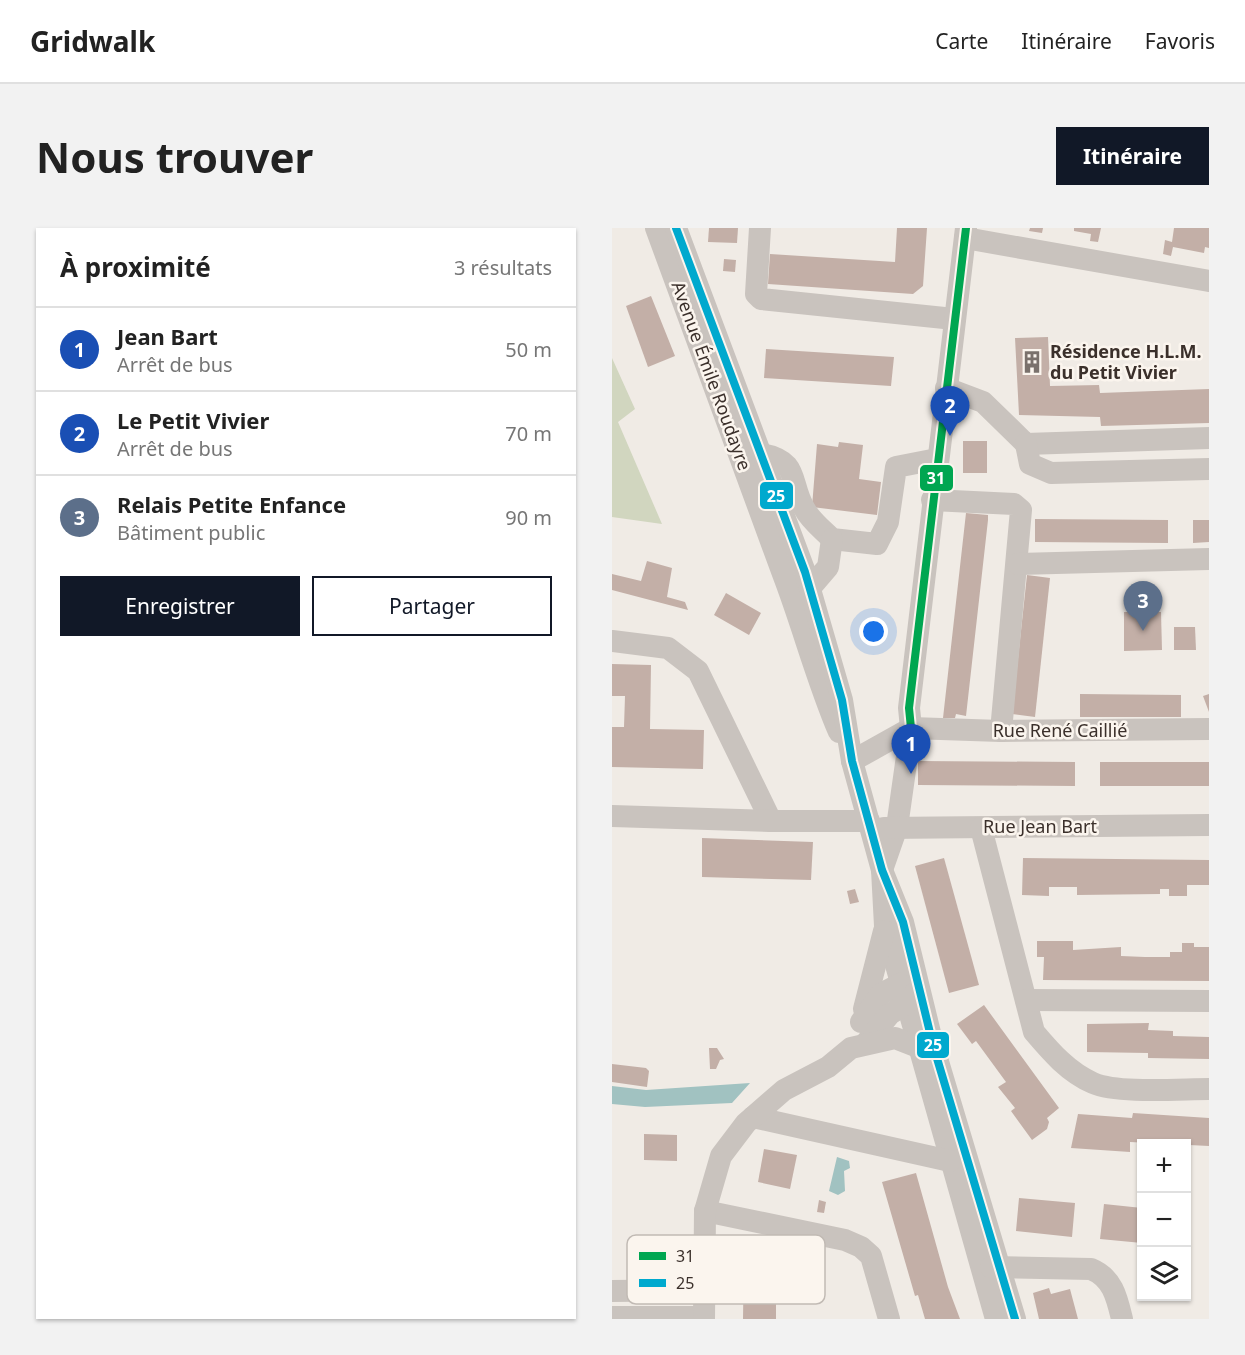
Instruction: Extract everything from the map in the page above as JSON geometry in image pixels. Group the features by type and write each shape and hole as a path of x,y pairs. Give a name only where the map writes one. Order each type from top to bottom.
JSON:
{"street":[{"name":"Avenue Émile Roudayre","path":"656,228 695,277 810,588 842,700 852,761 882,870"},
{"name":"Avenue Émile Roudayre","path":"676,228 676,254 827,705 852,761"},
{"path":"760,228 756,294 761,299 954,319"},
{"path":"858,1046 861,1022 885,926 882,870 897,827 911,728 909,708 965,233 1209,280"},
{"path":"946,388 983,402 1026,444 1030,464 1052,473 1209,469"},
{"path":"1026,444 1209,438"},
{"path":"762,454 779,457 790,469 802,506 832,539 877,544 888,522 896,467 937,459"},
{"path":"932,500 1014,504 1021,510 1018,564 1001,731"},
{"path":"810,588 828,567 832,539"},
{"path":"1018,564 1209,559"},
{"path":"612,641 668,648 698,671 771,821"},
{"path":"852,761 911,728"},
{"name":"Rue René Caillié","path":"911,728 1001,731 1209,729"},
{"name":"Rue Jean Bart","path":"612,816 897,827 1209,825"},
{"path":"981,828 1034,1032 1062,1064 1094,1083 1114,1088 1209,1089"},
{"path":"882,870 903,921 909,989 926,1046 950,1161 994,1312"},
{"path":"885,926 909,989 995,1266 1015,1319"},
{"path":"861,1022 882,994 909,989"},
{"path":"705,1235 705,1212 721,1156 753,1117 784,1090 828,1066 858,1046 890,1014 909,989"},
{"path":"1026,1000 1209,1001"},
{"path":"858,1046 895,1038 926,1046"},
{"path":"753,1117 950,1161"},
{"path":"705,1212 820,1235"},
{"path":"966,1216 974,1222 995,1266 994,1312"},
{"path":"825,1236 845,1240 861,1247 871,1256 889,1319"},
{"path":"995,1266 1091,1269 1104,1274 1116,1294 1122,1319"},
{"path":"612,1291 627,1291"},
{"path":"612,1317 704,1318"}],"green space":[{"path":"612,358 635,409 618,422 662,524 612,517"}],"water":[{"path":"750,1083 732,1103 645,1107 612,1104 612,1086 646,1090"},
{"path":"837,1157 849,1161 850,1168 844,1171 845,1191 838,1195 829,1191"}],"building":[{"path":"709,228 738,228 737,243 708,242"},
{"path":"897,228 927,228 923,286 913,294 768,284 770,254 895,262"},
{"path":"1030,228 1043,228 1042,233 1029,231"},
{"path":"1074,228 1101,228 1098,242 1090,241 1091,234 1074,231"},
{"path":"1174,228 1209,228 1209,248 1205,247 1204,253 1173,247 1171,256 1163,254 1165,240 1172,242"},
{"path":"724,259 736,260 735,272 723,271"},
{"path":"651,296 675,356 648,367 626,306"},
{"name":"Résidence H.L.M. du Petit Vivier","path":"1048,337 1050,386 1099,385 1100,393 1209,389 1209,423 1101,426 1100,417 1019,415 1015,338"},
{"path":"766,349 894,357 891,386 764,378"},
{"path":"963,441 987,441 987,473 963,473"},
{"path":"839,442 863,445 859,479 881,482 877,515 812,507 817,444 838,447"},
{"path":"966,513 988,515 988,520 966,716 956,714 955,718 943,718"},
{"path":"1035,519 1168,520 1168,543 1035,542"},
{"path":"1193,520 1209,520 1209,542 1193,543"},
{"path":"647,561 672,568 667,597 685,602 688,610 612,590 612,574 641,581"},
{"path":"1027,575 1050,578 1035,717 1012,714"},
{"path":"726,593 761,613 749,635 714,615"},
{"path":"1124,612 1161,612 1162,650 1124,651"},
{"path":"1174,627 1195,627 1196,650 1174,650"},
{"path":"612,664 651,665 650,729 704,730 703,769 612,767 612,727 624,727 625,696 612,696"},
{"path":"1080,694 1181,695 1181,717 1080,717"},
{"path":"1209,694 1209,712 1203,696"},
{"path":"918,761 1075,762 1075,786 918,785"},
{"path":"1100,762 1209,762 1209,786 1100,786"},
{"path":"702,838 813,842 811,880 702,877"},
{"path":"944,858 979,985 949,993 915,866"},
{"path":"1023,858 1209,860 1209,885 1187,885 1187,896 1169,896 1169,889 1160,889 1160,894 1077,895 1077,887 1049,887 1049,896 1022,895"},
{"path":"855,889 859,902 850,904 847,891"},
{"path":"1037,941 1073,941 1073,950 1121,947 1121,956 1145,957 1170,957 1170,952 1182,952 1182,943 1194,943 1194,947 1209,947 1209,981 1043,980 1044,957 1037,957"},
{"path":"984,1005 1059,1108 1047,1118 1049,1122 1047,1129 1032,1140 1011,1111 1015,1108 998,1087 1006,1082 976,1041 972,1044 957,1024"},
{"path":"1149,1023 1148,1030 1173,1031 1173,1036 1209,1037 1209,1059 1148,1058 1148,1053 1087,1052 1087,1024"},
{"path":"709,1048 717,1048 724,1059 720,1060 716,1069 710,1069"},
{"path":"612,1064 646,1068 649,1071 647,1087 612,1082"},
{"path":"1133,1113 1209,1118 1209,1146 1191,1145 1191,1139 1137,1139 1137,1142 1130,1142 1130,1152 1071,1148 1078,1114 1132,1118"},
{"path":"644,1134 677,1135 677,1161 644,1160"},
{"path":"764,1149 797,1155 790,1189 758,1182"},
{"path":"916,1173 948,1287 960,1319 925,1319 918,1295 915,1296 882,1182"},
{"path":"1019,1198 1075,1203 1072,1237 1016,1231"},
{"path":"819,1200 826,1202 824,1213 817,1212"},
{"path":"1104,1204 1137,1207 1137,1243 1100,1239"},
{"path":"1049,1288 1051,1294 1070,1289 1078,1319 1039,1319 1033,1293"},
{"path":"743,1304 776,1304 776,1319 743,1319"}],"transit line":[{"name":"25","path":"676,228 805,572 842,700 852,761 882,870 903,922 933,1045 1015,1319"},
{"name":"31","path":"911,728 909,708 966,228"}],"place":[{"name":"Résidence H.L.M. du Petit Vivier","path":"1032,362"},
{"name":"Le Petit Vivier","path":"950,436"},
{"name":"Relais Petite Enfance","path":"1143,631"},
{"name":"Jean Bart","path":"911,774"}]}
